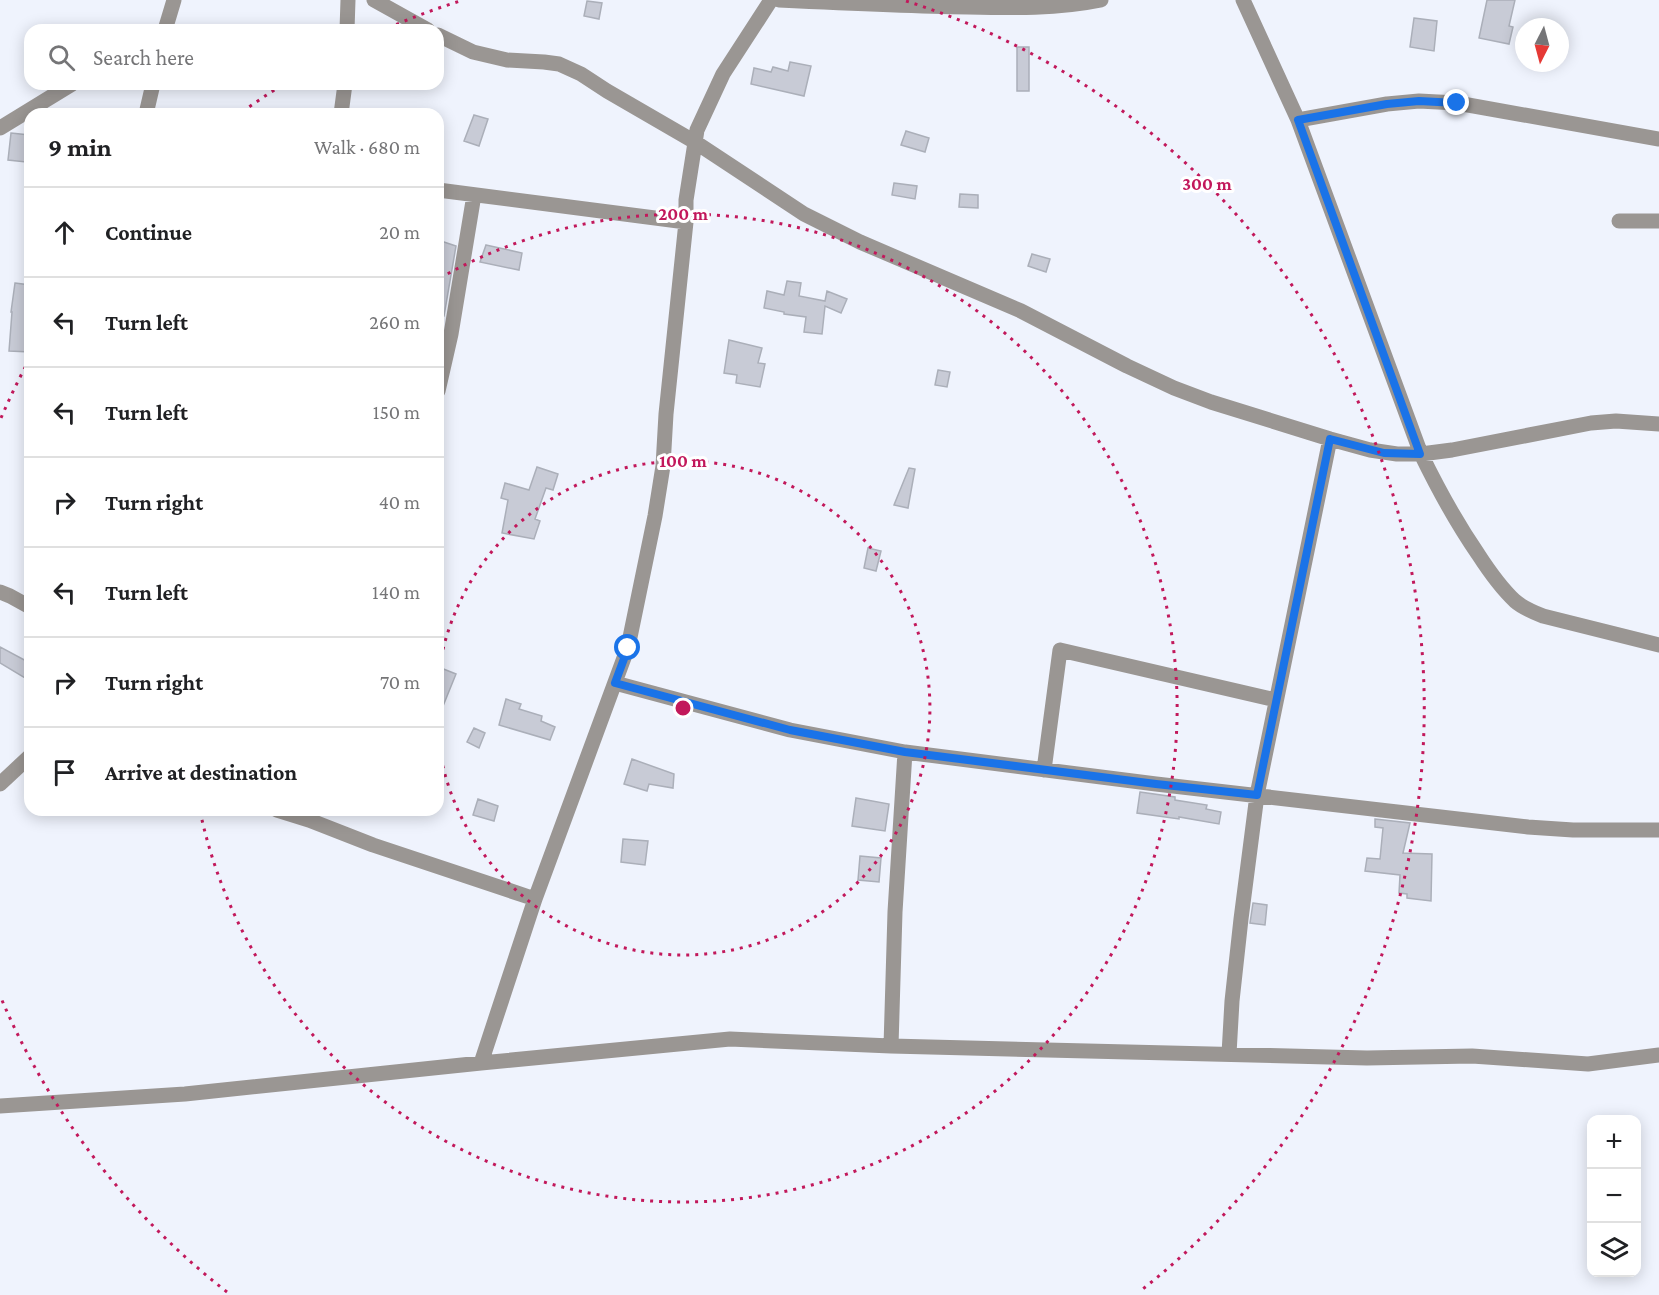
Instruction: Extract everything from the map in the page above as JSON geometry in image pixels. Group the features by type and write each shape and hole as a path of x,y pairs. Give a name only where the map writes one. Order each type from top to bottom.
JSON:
{"street":[{"path":"166,24 174,0"},
{"path":"347,24 348,0"},
{"path":"374,0 417,24"},
{"path":"481,1063 535,899 628,648 663,466 666,414 686,222 686,200 698,130 723,74 771,0"},
{"path":"779,0 899,6 1011,8 1060,6 1101,0"},
{"path":"1243,0 1298,120 1420,454 1464,534 1495,580 1516,602 1529,610 1543,616 1659,645"},
{"path":"444,38 473,52 507,60 559,64 581,74 695,142 804,214 860,242 1021,311 1127,366 1211,402 1330,439 1384,453 1420,454 1591,423 1616,421 1659,424"},
{"path":"33,108 62,90"},
{"path":"147,108 152,90"},
{"path":"342,108 344,90"},
{"path":"1298,120 1387,104 1457,103 1659,139"},
{"path":"0,128 24,113"},
{"path":"444,191 686,222"},
{"path":"444,365 474,195"},
{"path":"1619,221 1659,220"},
{"path":"1229,1054 1240,931 1257,795 1330,439"},
{"path":"0,592 24,604"},
{"path":"1044,770 1060,650 1276,700"},
{"path":"615,683 790,730 905,752 1528,827 1573,830 1659,830"},
{"path":"891,1046 895,912 905,752"},
{"path":"0,784 24,762"},
{"path":"313,816 373,846 535,899"},
{"path":"0,1106 185,1094 730,1039 891,1046 1367,1058 1472,1056 1588,1064 1659,1055"}],"building":[{"path":"1487,0 1515,0 1509,26 1513,27 1509,44 1479,38"},
{"path":"587,1 602,3 599,19 584,16"},
{"path":"1414,18 1437,21 1434,51 1410,47"},
{"path":"1017,47 1029,47 1029,91 1017,91"},
{"path":"790,62 811,66 804,96 751,84 754,68 771,72 773,67 788,71"},
{"path":"474,115 488,119 479,146 464,141"},
{"path":"906,131 929,138 925,152 901,145"},
{"path":"11,133 24,134 24,162 8,160"},
{"path":"894,183 917,186 915,199 892,195"},
{"path":"960,194 978,195 978,208 959,207"},
{"path":"444,242 456,246 444,316"},
{"path":"486,245 522,253 519,270 480,262"},
{"path":"1032,254 1050,259 1046,272 1028,266"},
{"path":"787,281 801,283 799,296 825,301 827,291 847,299 841,313 825,306 822,334 804,332 806,317 764,308 767,291 784,295"},
{"path":"15,283 24,284 24,352 9,351"},
{"path":"729,340 762,348 758,363 765,364 760,387 736,383 737,375 724,373"},
{"path":"938,370 950,372 947,387 935,385"},
{"path":"537,467 558,474 553,490 546,488 535,519 540,521 534,539 502,533 508,500 501,498 505,483 529,490"},
{"path":"909,468 915,469 908,508 894,505"},
{"path":"868,548 881,551 876,571 864,568"},
{"path":"0,647 24,660 24,677 0,663"},
{"path":"444,669 456,674 444,704"},
{"path":"506,699 521,704 519,709 542,716 541,721 555,727 550,740 499,725"},
{"path":"474,728 485,733 479,748 467,742"},
{"path":"632,759 674,774 673,788 649,784 647,791 624,784"},
{"path":"1140,792 1207,805 1206,809 1221,812 1219,824 1137,813"},
{"path":"856,798 889,804 885,831 852,826"},
{"path":"478,799 498,806 494,821 473,815"},
{"path":"1375,819 1410,823 1403,853 1432,854 1431,901 1407,898 1407,894 1399,893 1400,875 1365,871 1367,858 1380,859 1383,828 1375,827"},
{"path":"623,839 648,841 645,865 621,862"},
{"path":"860,856 881,858 879,882 858,880"},
{"path":"1253,903 1267,905 1265,925 1250,923"}],"route":[{"path":"628,648 615,683 790,730 905,752 1257,795 1330,439 1384,453 1420,454 1298,120 1387,104 1419,101 1457,103"}]}
